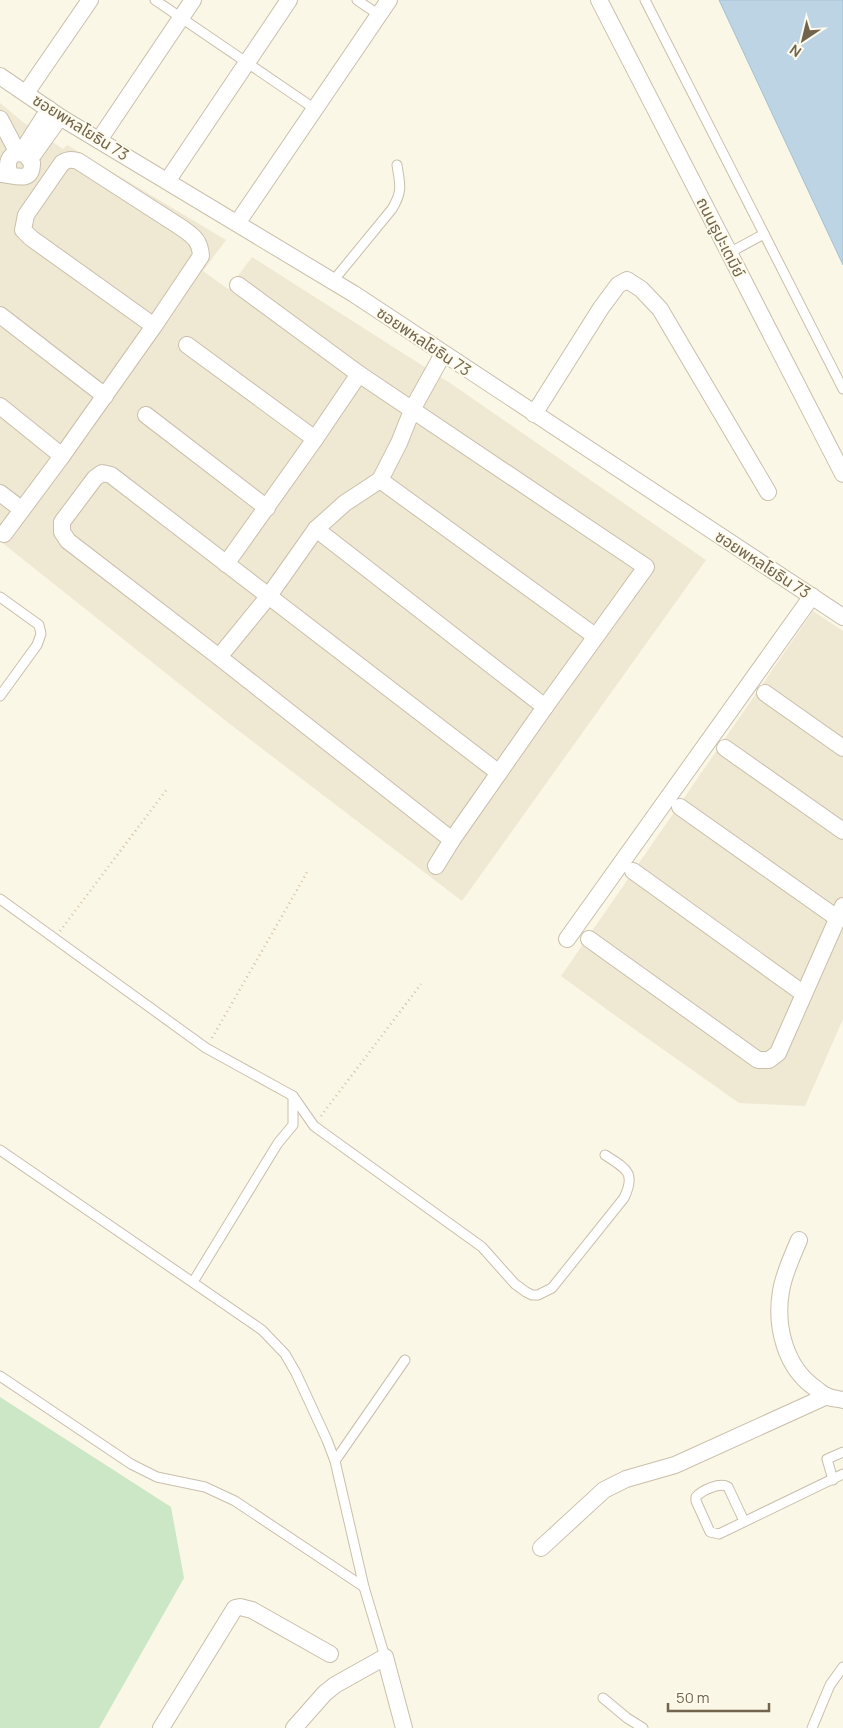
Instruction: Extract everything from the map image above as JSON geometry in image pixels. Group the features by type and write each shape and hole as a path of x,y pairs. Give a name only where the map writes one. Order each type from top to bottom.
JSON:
{"street":[{"path":"26,93 90,0"},
{"path":"99,140 193,0"},
{"path":"168,180 289,0"},
{"path":"238,222 389,0"},
{"name":"ถนนธูปะเตมีย์","path":"600,0 843,474"},
{"name":"ซอยพหลโยธิน 73","path":"0,76 55,113 333,281 843,617"},
{"path":"23,155 55,113"},
{"path":"0,119 32,168 27,175"},
{"path":"23,155 12,155 8,161 5,174 18,177 27,175 48,184"},
{"path":"4,534 105,396 154,326 201,256 200,245 193,236 182,228 78,161 66,160 26,215 23,230 154,326"},
{"path":"534,414 601,308 618,285 627,280 640,289 660,309 768,492"},
{"path":"238,285 359,374 413,408 646,567 595,636 452,840 436,866"},
{"path":"0,315 105,396"},
{"path":"187,345 316,439"},
{"path":"220,657 268,597 316,529 345,503 380,480 399,443 413,408 443,354"},
{"path":"226,564 316,439 359,374"},
{"path":"0,406 62,456"},
{"path":"146,415 267,508"},
{"path":"452,840 220,657 68,541 62,532 62,522 95,478 102,473 111,475 499,773"},
{"path":"380,480 595,636"},
{"path":"0,493 21,509"},
{"path":"316,529 546,707"},
{"path":"567,939 812,596"},
{"path":"765,693 843,748"},
{"path":"725,748 843,831"},
{"path":"589,939 758,1060 769,1060 778,1054 840,912 680,807"},
{"path":"633,870 804,994"},
{"path":"799,1240 784,1276 781,1293 780,1310 784,1342 796,1370 810,1385 835,1398"},
{"path":"541,1548 604,1490 626,1479 675,1465 835,1398"},
{"path":"161,1728 235,1608 240,1606 252,1610 330,1654"},
{"path":"301,1726 335,1685 385,1657 404,1728"}],"lane":[{"path":"155,0 315,109"},
{"path":"357,0 378,15"},
{"path":"645,0 843,389"},
{"path":"333,281 392,209 399,197 400,188 397,165"},
{"path":"729,253 764,234"},
{"path":"0,597 39,626 41,634 37,645 0,696"},
{"path":"0,899 206,1048 292,1096 314,1126 482,1247 516,1284 532,1295 538,1295 552,1288 624,1198 630,1185 630,1177 624,1168 605,1155"},
{"path":"193,1282 278,1143 293,1125 292,1096"},
{"path":"0,1150 262,1330 285,1354 309,1400 336,1461 364,1587 385,1657"},
{"path":"336,1461 405,1360"},
{"path":"0,1376 131,1464 157,1477 204,1487 226,1497 364,1587"},
{"path":"833,1480 827,1459 843,1452"},
{"path":"744,1521 726,1486 721,1485 704,1491 696,1497 710,1532 719,1534 843,1474"},
{"path":"812,1728 830,1684 843,1667"},
{"path":"602,1698 643,1728"}],"path":[{"path":"55,938 167,789"},
{"path":"206,1048 309,869"},
{"path":"314,1126 421,984"}],"shaded area":[{"path":"0,103 23,122 63,149 67,145 226,240 203,271 228,289 252,257 453,385 706,560 462,901 231,725 0,541"},
{"path":"813,611 843,631 843,1019 805,1106 739,1103 561,976"}],"green space":[{"path":"0,1397 171,1507 184,1578 99,1728 0,1728"}],"water":[{"path":"719,0 843,0 843,265"}]}
